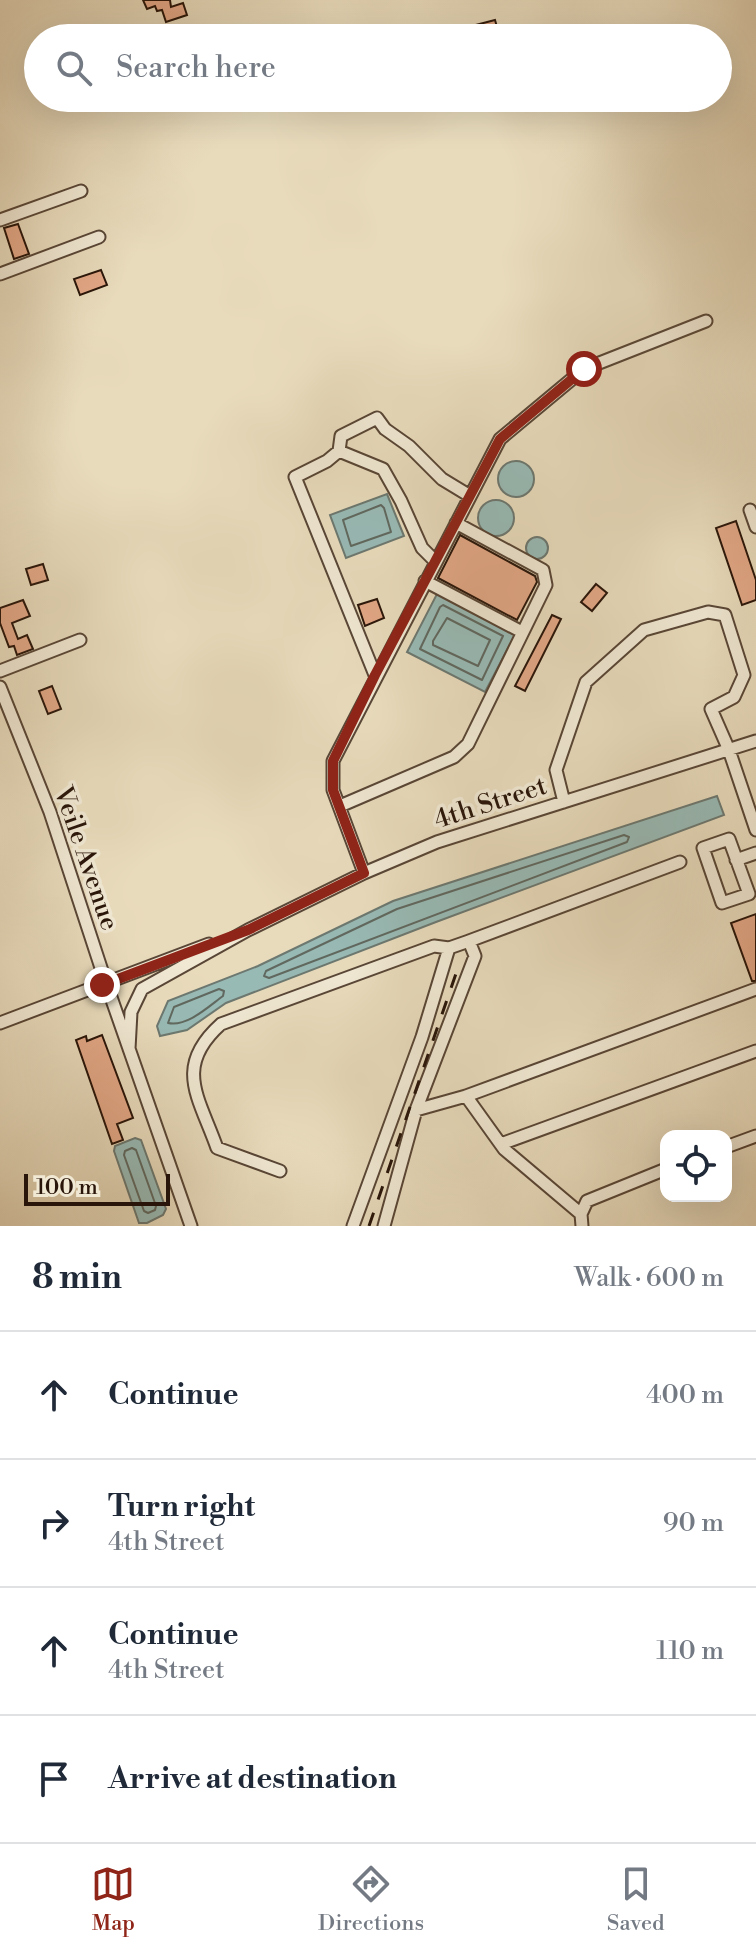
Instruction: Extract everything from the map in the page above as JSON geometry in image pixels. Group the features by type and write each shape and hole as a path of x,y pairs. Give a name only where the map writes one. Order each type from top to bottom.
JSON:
{"street":[{"path":"0,220 81,191"},
{"path":"0,274 99,237"},
{"path":"364,873 333,790 333,761 500,439 584,369 706,321"},
{"path":"375,675 295,477 327,461 339,451 341,436 377,418 385,429 409,446 442,479 470,496"},
{"path":"339,451 383,469 422,548 435,561"},
{"path":"750,510 756,527"},
{"path":"340,806 454,757 468,744 546,585 543,570 456,523"},
{"path":"425,581 522,632"},
{"path":"564,802 556,770 586,682 644,630 708,612 725,615 744,675 734,697 711,709 729,750 756,830"},
{"path":"0,671 80,640"},
{"name":"Veile Avenue","path":"0,687 50,812 188,1225"},
{"name":"4th Street","path":"248,930 364,873 437,842 756,741"},
{"path":"729,839 736,860 749,894 722,903 703,848 729,839"},
{"path":"736,860 756,853"},
{"path":"280,1171 217,1148 192,1079 194,1058 206,1038 221,1024 434,946 449,948 469,941 680,862"},
{"path":"0,1023 248,930"},
{"path":"129,1049 131,1012 142,989 248,930"},
{"path":"384,1226 416,1110 475,956 469,941"},
{"path":"353,1226 422,1037 449,948"},
{"path":"416,1110 466,1096 756,989"},
{"path":"501,1144 756,1051"},
{"path":"466,1096 501,1144 581,1220 587,1201 660,1171"},
{"path":"732,1145 756,1136"}],"water":[{"path":"516,461 529,466 534,479 529,492 516,497 503,492 498,479 503,466"},
{"path":"387,494 404,536 346,558 330,515"},
{"path":"496,500 509,505 514,518 509,531 496,536 483,531 478,518 483,505"},
{"path":"533,537 541,537 548,548 541,559 533,559 526,552 526,544"},
{"path":"438,592 516,633 485,692 407,652"},
{"path":"717,796 724,815 226,1003 187,1030 160,1036 157,1026 168,1001 258,966 393,901"},
{"path":"135,1138 141,1140 166,1209 163,1215 147,1223 139,1223 114,1151 115,1146"}],"building":[{"path":"143,0 170,0 171,7 183,3 187,15 166,22 162,10 157,11 155,6 147,9"},
{"path":"18,224 29,254 14,259 4,228"},
{"path":"101,270 107,285 80,295 74,279"},
{"path":"736,521 756,580 756,600 742,605 716,528"},
{"path":"460,535 535,576 537,582 517,620 438,578"},
{"path":"43,564 48,580 31,585 26,569"},
{"path":"596,584 607,593 592,611 581,602"},
{"path":"377,599 384,618 365,626 358,605"},
{"path":"23,600 30,616 12,623 18,639 27,635 33,649 17,655 14,646 9,647 0,623 0,608"},
{"path":"552,615 561,619 525,691 515,686"},
{"path":"52,686 61,709 48,714 39,691"},
{"path":"756,914 756,981 752,981 731,923"},
{"path":"102,1035 133,1118 117,1124 123,1140 112,1144 76,1040 86,1036 87,1041"}],"railway":[{"path":"369,1226 460,962"}],"route":[{"path":"102,985 248,930 364,873 333,790 333,761 500,439 584,369"}]}
